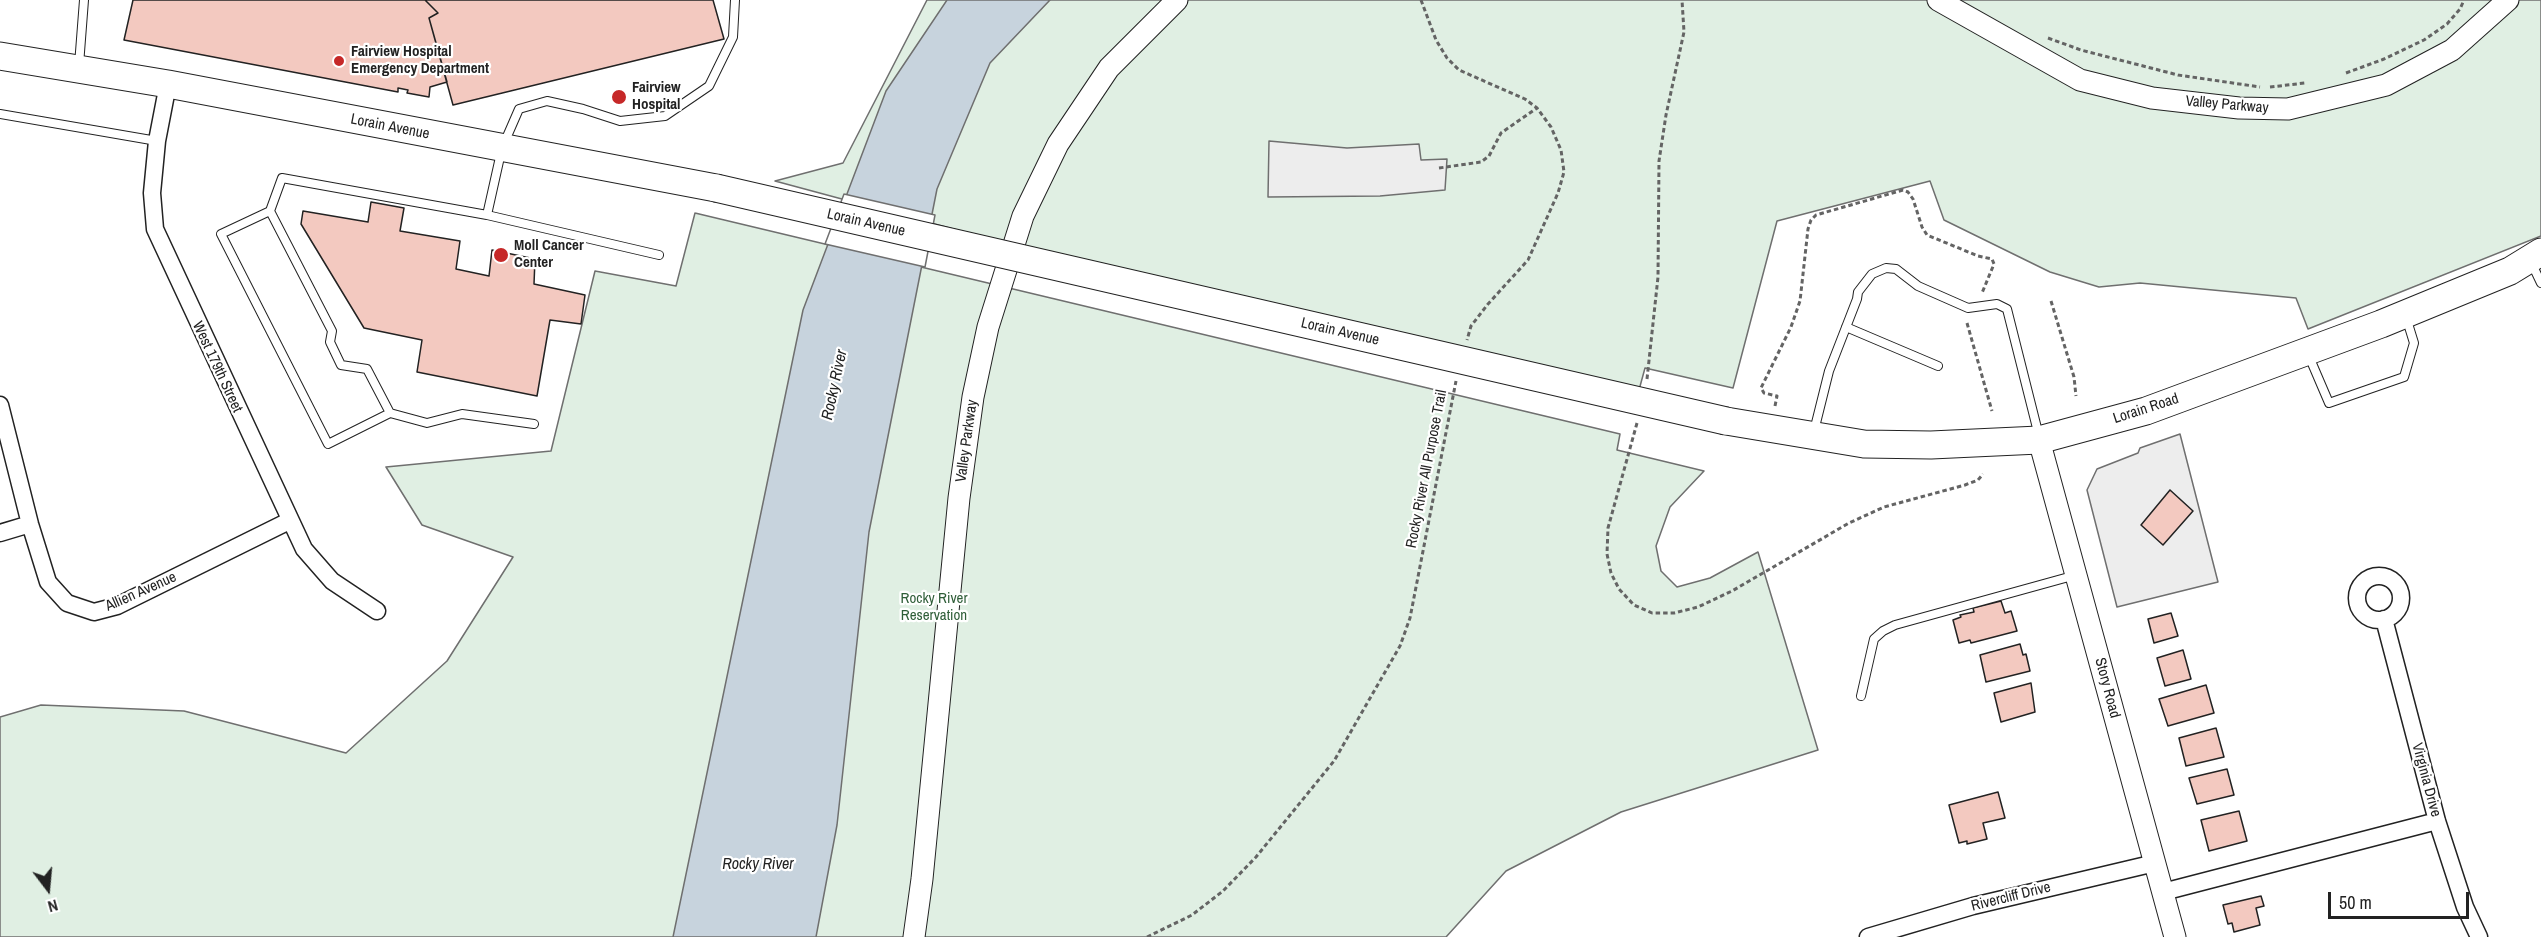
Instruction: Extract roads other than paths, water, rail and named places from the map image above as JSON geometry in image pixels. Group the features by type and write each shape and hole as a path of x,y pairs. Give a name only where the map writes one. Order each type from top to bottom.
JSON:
{"main road":[{"name":"Lorain Avenue","path":"0,56 168,84 716,188 1726,421"},
{"name":"Lorain Road","path":"1726,421 1864,444 1920,445 2039,440 2146,411 2405,314 2510,271 2537,264"}],"street":[{"name":"Valley Parkway","path":"914,937 922,879 959,498 973,397 988,327 1023,216 1058,144 1109,68 1177,0"},
{"name":"Valley Parkway","path":"1938,0 2080,80 2152,98 2239,108 2288,109 2386,85 2452,50 2508,0"},
{"name":"West 179th Street","path":"168,84 157,141 152,193 155,229 304,549 332,581 377,611"},
{"name":"Allien Avenue","path":"0,405 30,524 48,582 67,603 94,612 117,606 289,521"},
{"name":"Story Road","path":"2039,440 2175,937"},
{"path":"0,533 30,524"},
{"name":"Virginia Drive","path":"2384,619 2437,821 2464,907 2479,937"},
{"path":"2163,892 2437,821"},
{"name":"Rivercliff Drive","path":"1868,937 1972,906 2155,863"}],"lane":[{"path":"79,69 84,0"},
{"path":"487,216 502,148 519,109 547,101 620,121 665,116 709,87 733,37 735,0"},
{"path":"0,114 157,141"},
{"path":"534,424 462,414 427,423 390,413 328,444 221,234 270,211 282,178 487,216 659,255"},
{"path":"270,211 332,331 330,342 341,365 367,369 390,413"},
{"path":"1814,436 1817,413 1829,371 1862,285 1872,274 1886,268 1896,269 1918,286 1968,308 2002,305 2007,309 2039,440"},
{"path":"2307,351 2329,403 2404,377 2414,343 2405,314"},
{"path":"1846,327 1938,366"},
{"path":"1861,696 1874,639 1883,631 1895,625 2076,575"}],"water":[{"name":"Rocky River","path":"947,0 1050,0 990,63 937,189 869,532 837,825 816,937 673,937 803,310 886,91"}],"place":[{"name":"Fairview Hospital Emergency Department","path":"339,61"},
{"name":"Fairview Hospital","path":"619,97"},
{"name":"Moll Cancer Center","path":"501,255"}],"park label":[{"name":"Rocky River Reservation","path":"934,608"}]}
